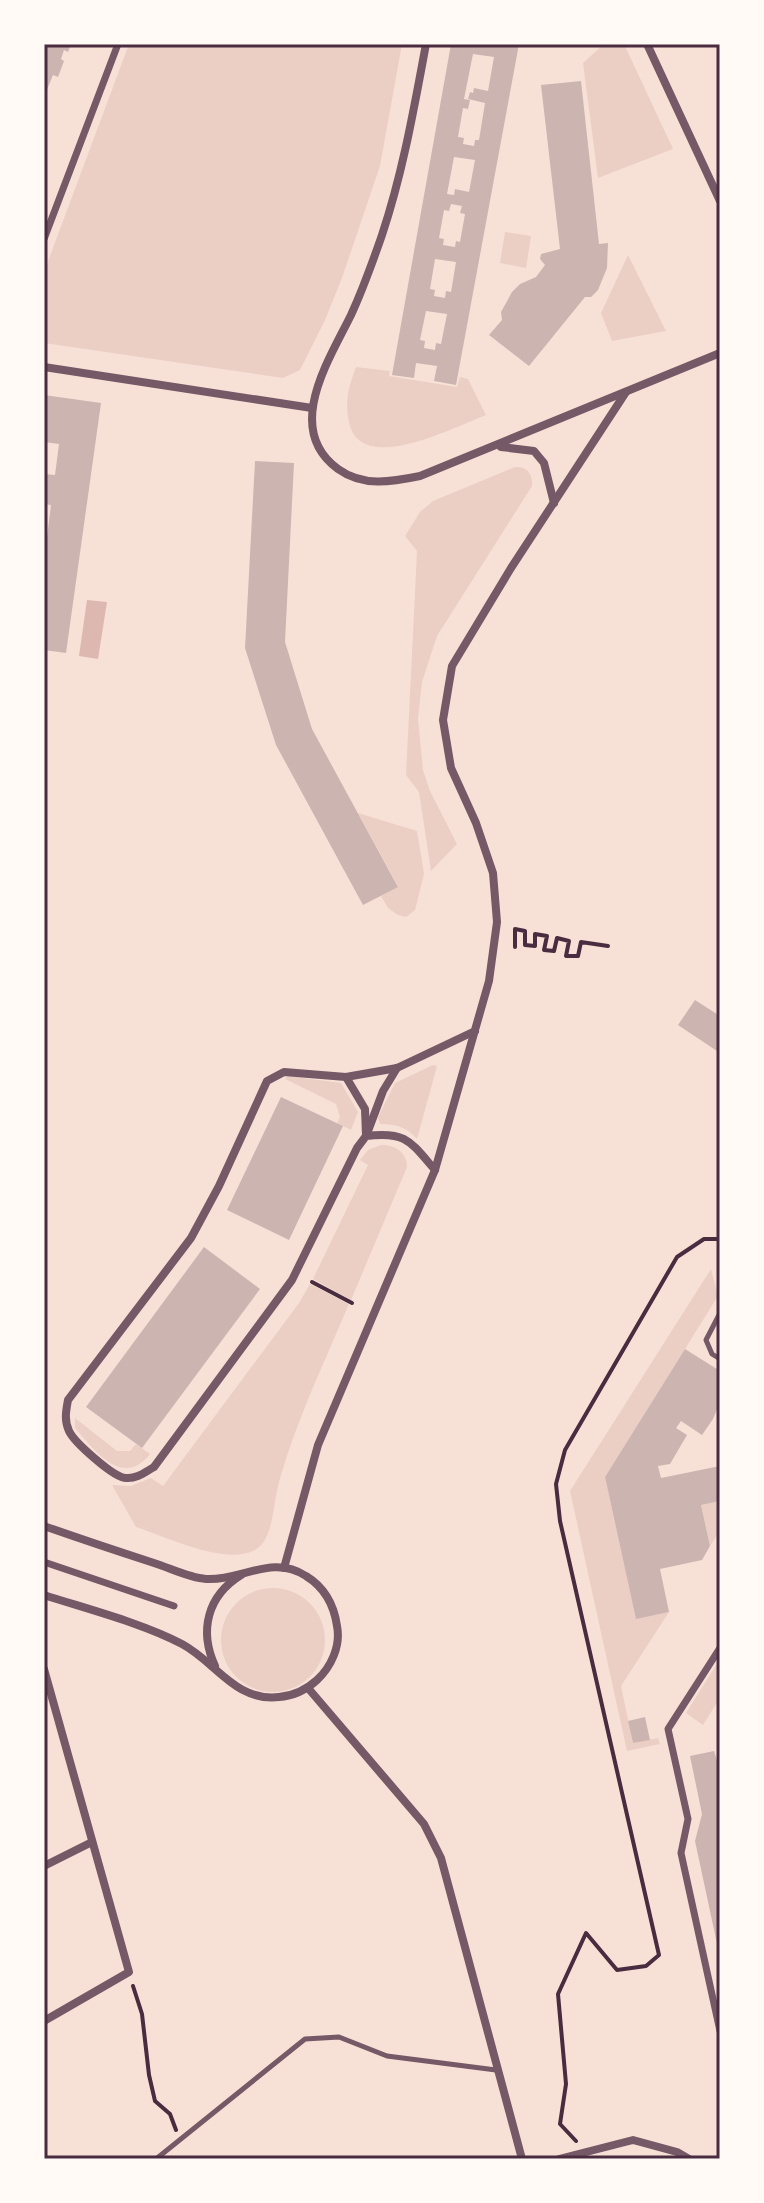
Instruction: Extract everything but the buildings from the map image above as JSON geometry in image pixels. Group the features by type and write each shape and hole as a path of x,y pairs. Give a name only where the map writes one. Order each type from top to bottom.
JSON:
{"street":[{"path":"44,239 118,44"},
{"path":"426,44 404,159 382,235 353,311 322,373 312,408 312,427 322,453 330,463 351,478 391,483 437,470 720,353"},
{"path":"647,44 720,201"},
{"path":"44,367 312,408"},
{"path":"284,1568 318,1445 435,1170 489,981 497,922 493,873 476,823 451,768 443,720 452,666 626,392"},
{"path":"494,447 534,451 544,463 554,504"},
{"path":"397,1068 383,1091 366,1136 357,1148 292,1280 154,1467 139,1476 124,1479 113,1474 70,1433 65,1418 68,1400 191,1238 219,1186 267,1081 284,1072 346,1077 397,1068 475,1031"},
{"path":"346,1077 365,1109 366,1136"},
{"path":"366,1136 392,1133 411,1143 435,1170"},
{"path":"44,1526 206,1579 264,1567 284,1568 305,1575 322,1589 334,1608 338,1630 335,1652 325,1672 308,1688 289,1696 268,1699 247,1694 229,1683 216,1668 182,1644 44,1595"},
{"path":"44,1562 174,1606"},
{"path":"216,1668 208,1650 208,1613 229,1582 245,1572"},
{"path":"720,1648 668,1729 688,1819 681,1853 720,2031"},
{"path":"44,1669 129,1972 44,2021"},
{"path":"308,1688 424,1824 441,1858 522,2159"},
{"path":"44,1866 92,1842"},
{"path":"559,2159 633,2140 677,2152 689,2159"}],"lane":[{"path":"720,1313 706,1340 712,1354 720,1359"},
{"path":"156,2159 181,2142 305,2039 339,2037 387,2056 496,2070"}],"path":[{"path":"515,947 515,929 525,931 525,945 535,946 535,934 547,936 544,950 554,951 557,938 569,941 566,956 578,956 581,942 608,946"},
{"path":"585,2152 560,2124 566,2084 558,1994 586,1933 617,1970 646,1966 659,1955 560,1521 556,1484 565,1450 677,1257 704,1239 720,1239"},
{"path":"312,1282 352,1303"},
{"path":"129,1972 142,2014 155,2101 170,2114 181,2142"}],"shaded area":[{"path":"129,44 402,44 380,166 342,278 300,370 283,378 44,343 44,272"},
{"path":"604,44 624,44 673,149 598,178 583,63"},
{"path":"505,232 531,236 526,268 500,263"},
{"path":"628,255 666,331 612,341 601,313"},
{"path":"356,367 390,371 389,376 457,387 460,377 468,379 486,415 410,444 371,446 357,438 349,422 348,394"},
{"path":"515,467 528,472 532,486 437,636 422,682 418,719 423,770 430,791 457,844 431,871 419,792 406,775 417,551 405,536 420,512 433,501"},
{"path":"87,600 107,602 98,659 79,656"},
{"path":"358,813 417,831 424,874 415,910 406,917 388,908 381,896 398,886"},
{"path":"433,1065 437,1066 417,1139 400,1127 380,1124 378,1117 395,1083"},
{"path":"288,1076 341,1083 358,1112 351,1130 337,1123 340,1117 336,1104 285,1079"},
{"path":"381,1145 399,1150 405,1157 407,1167 351,1300 313,1279 368,1165 360,1160 368,1150"},
{"path":"711,1269 718,1296 605,1477 636,1618 669,1612 621,1686 633,1743 658,1738 660,1744 627,1751 570,1491"},
{"path":"310,1284 349,1304 294,1437 279,1482 269,1529 261,1545 243,1554 228,1555 179,1543 136,1527 112,1485 131,1486 151,1478 163,1486"},
{"path":"75,1418 117,1451 130,1451 136,1444 150,1454 140,1464 130,1468 119,1467 91,1446 75,1428"},
{"path":"720,1501 720,1531 710,1546 701,1505"},
{"path":"273,1588 293,1592 310,1603 321,1620 325,1640 321,1660 310,1677 293,1688 273,1692 253,1688 236,1677 225,1660 221,1640 225,1620 236,1603 253,1592"},
{"path":"720,1659 720,1698 703,1725 686,1713"}]}
